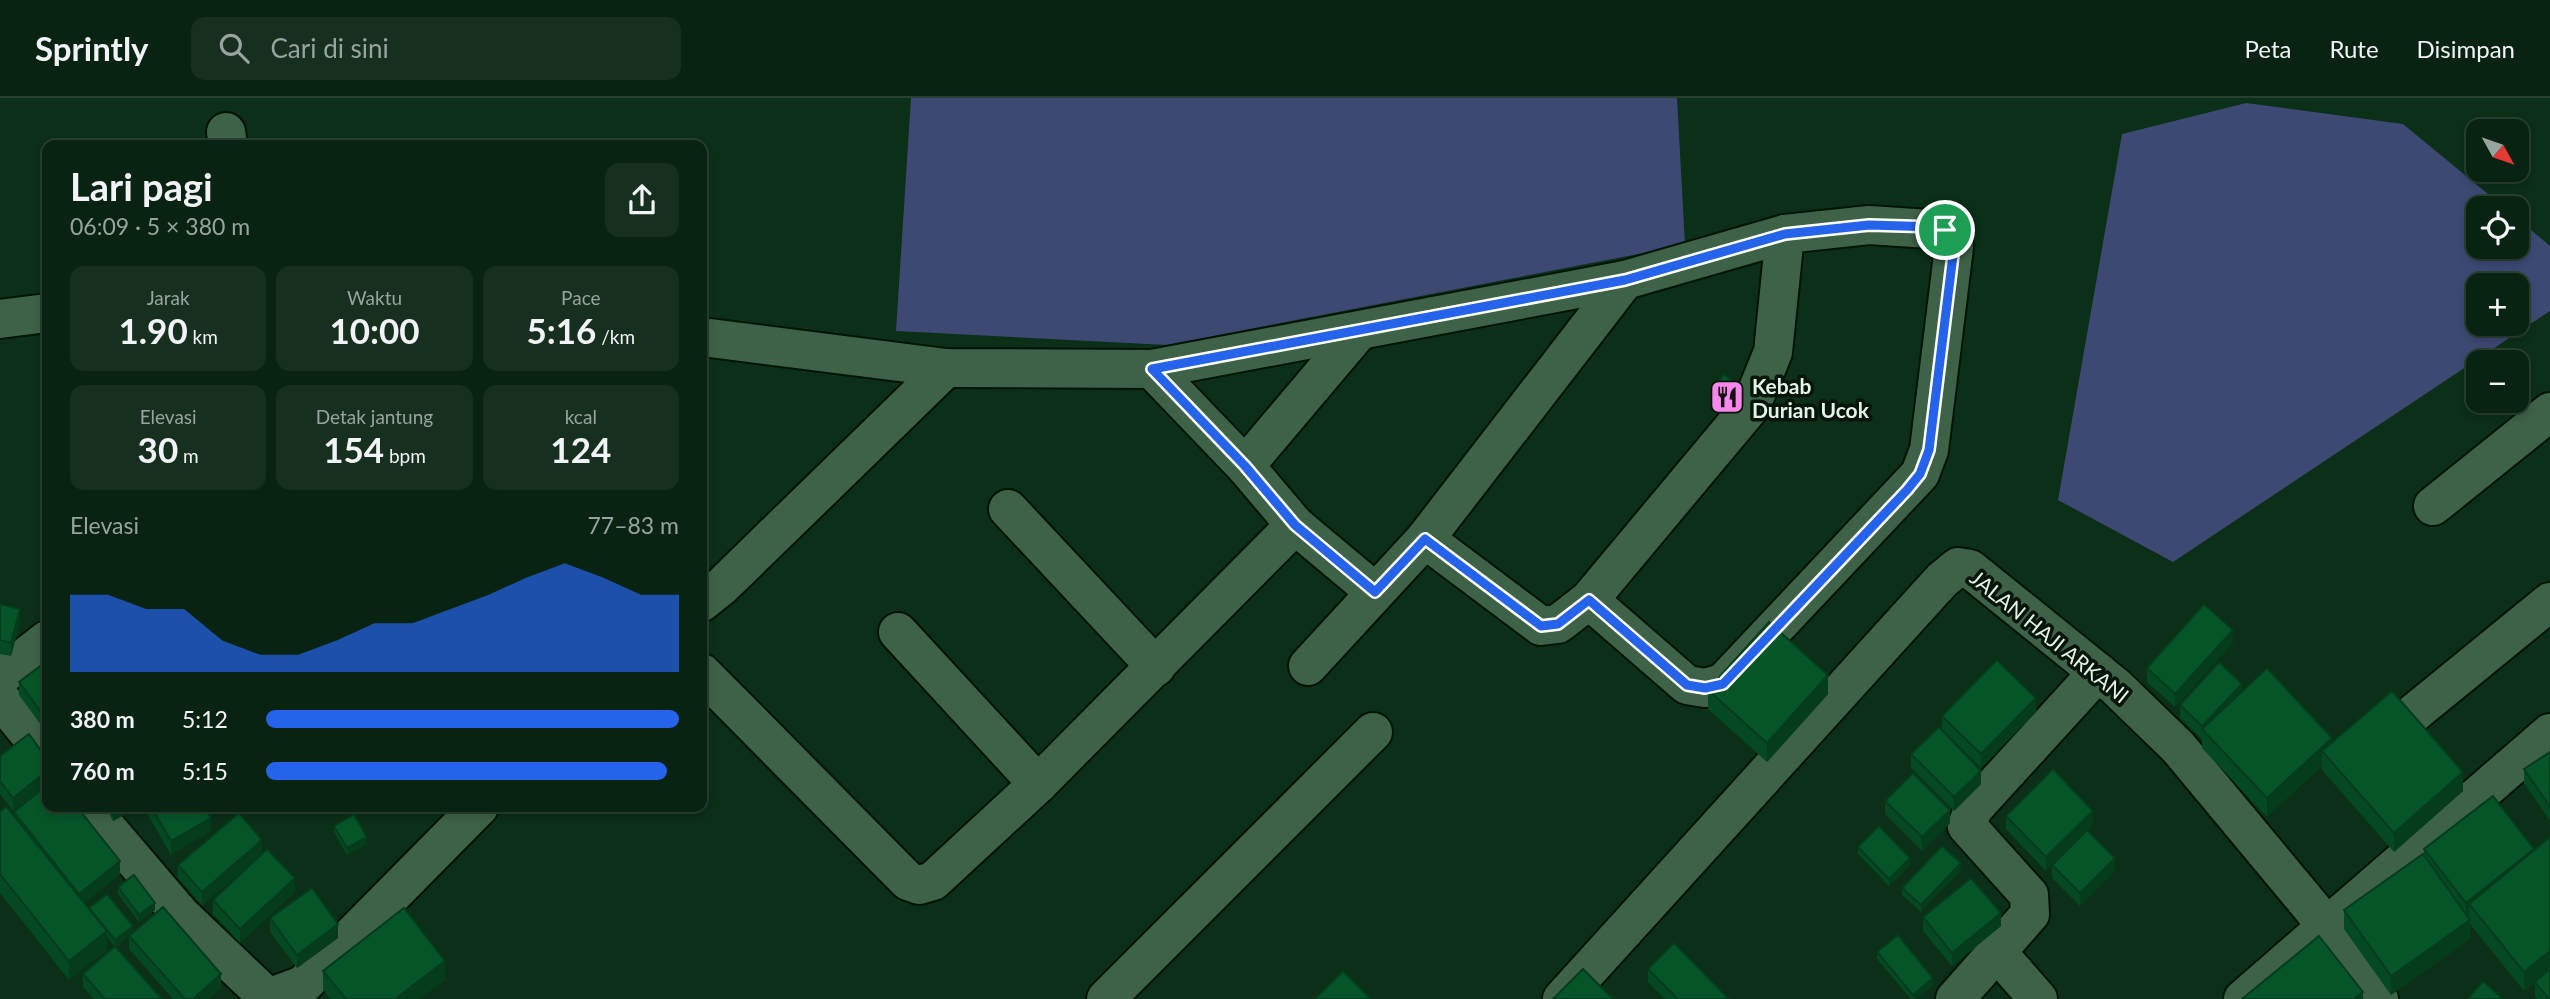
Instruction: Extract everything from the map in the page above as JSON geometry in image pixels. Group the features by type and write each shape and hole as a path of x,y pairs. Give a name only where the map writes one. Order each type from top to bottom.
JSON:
{"street":[{"path":"707,338 947,368 1152,369 1625,280 1785,234 1869,225 1937,227 1945,230 1952,237 1954,247 1929,450 1920,474 1723,684 1705,688 1687,685 1589,600"},
{"path":"1425,539 1541,626 1558,624 1589,600 1751,406 1773,352 1785,234"},
{"path":"1308,666 1425,539 1625,280"},
{"path":"0,319 42,314"},
{"path":"1245,466 1359,331"},
{"path":"709,582 947,368"},
{"path":"1152,369 1245,466 1295,525 1375,592"},
{"path":"2433,506 2550,412"},
{"path":"1008,509 1156,667"},
{"path":"707,678 908,881 919,885 933,881 1038,784 1295,525"},
{"name":"JALAN HAJI ARKANI","path":"1562,999 1942,580 1958,567 1970,569 2098,672 2178,747 2326,925 2379,999"},
{"path":"2414,713 2550,602"},
{"path":"898,632 1038,784"},
{"path":"0,677 42,644"},
{"path":"1955,999 2030,915 2029,895 1967,826 1973,809 2098,672"},
{"path":"0,698 42,750"},
{"path":"1106,999 1373,732"},
{"path":"2243,999 2550,733"},
{"path":"93,812 181,915 266,998 308,992 474,812"},
{"path":"1997,952 2038,999"}],"shaded area":[{"path":"911,98 1677,98 1685,245 1167,345 896,331"},
{"path":"2246,103 2403,124 2466,176 2466,182 2473,182 2490,196 2466,196 2466,259 2529,259 2529,228 2550,246 2550,311 2529,325 2529,273 2466,273 2466,336 2512,336 2491,350 2466,350 2466,367 2173,562 2058,500 2122,134"}],"building":[{"name":"Kebab Durian Ucok","path":"1724,374 1742,388 1728,405 1711,392"},
{"path":"0,604 20,609 11,643 0,640"},
{"path":"2204,604 2233,630 2175,694 2147,668"},
{"path":"1769,622 1828,675 1767,743 1708,690"},
{"path":"1997,660 2036,698 1981,754 1942,716"},
{"path":"2219,662 2242,684 2202,726 2180,705"},
{"path":"42,665 41,712 19,682"},
{"path":"2267,668 2332,738 2267,798 2202,729"},
{"path":"2392,691 2463,772 2394,833 2322,751"},
{"path":"1939,727 1981,771 1954,797 1911,754"},
{"path":"29,734 42,752 42,775 13,798 0,781 0,756"},
{"path":"2550,752 2550,807 2524,769"},
{"path":"2053,769 2093,811 2046,857 2006,816"},
{"path":"1913,773 1950,810 1922,837 1885,801"},
{"path":"42,789 42,812 81,812 120,861 79,894 14,812"},
{"path":"2493,796 2534,849 2466,903 2424,849"},
{"path":"6,806 107,931 69,961 0,874 0,812"},
{"path":"154,812 208,812 211,818 171,841"},
{"path":"239,813 262,840 202,892 178,865"},
{"path":"354,814 367,837 347,848 334,826"},
{"path":"1879,826 1910,858 1889,879 1858,847"},
{"path":"2087,830 2115,858 2080,893 2052,865"},
{"path":"2550,837 2550,951 2524,972 2469,904"},
{"path":"1942,846 1961,863 1921,905 1902,888"},
{"path":"267,849 295,878 240,929 213,900"},
{"path":"2423,854 2470,920 2391,976 2344,910"},
{"path":"134,875 155,903 139,915 118,887"},
{"path":"1971,878 2001,913 1952,953 1923,917"},
{"path":"312,888 338,924 297,955 270,918"},
{"path":"107,894 133,926 115,940 89,908"},
{"path":"163,907 221,974 193,999 185,999 129,936"},
{"path":"404,908 445,961 395,999 346,999 323,971"},
{"path":"1898,935 1933,978 1913,995 1877,952"},
{"path":"2319,936 2363,992 2354,999 2242,999"},
{"path":"1674,943 1729,999 1678,999 1648,969"},
{"path":"115,946 162,999 105,999 83,974"},
{"path":"1583,969 1613,999 1553,999"},
{"path":"2550,969 2550,999 2549,999 2535,982"},
{"path":"1343,971 1371,999 1315,999"},
{"path":"2483,981 2503,999 2468,999"}],"place":[{"name":"Kebab Durian Ucok","path":"1727,397"}],"route":[{"path":"1869,225 1937,227 1945,230 1952,237 1954,247 1929,450 1920,474 1723,684 1705,688 1687,685 1589,600 1558,624 1541,626 1425,539 1375,592 1295,525 1245,466 1152,369 1625,280 1785,234 1869,225"}]}
